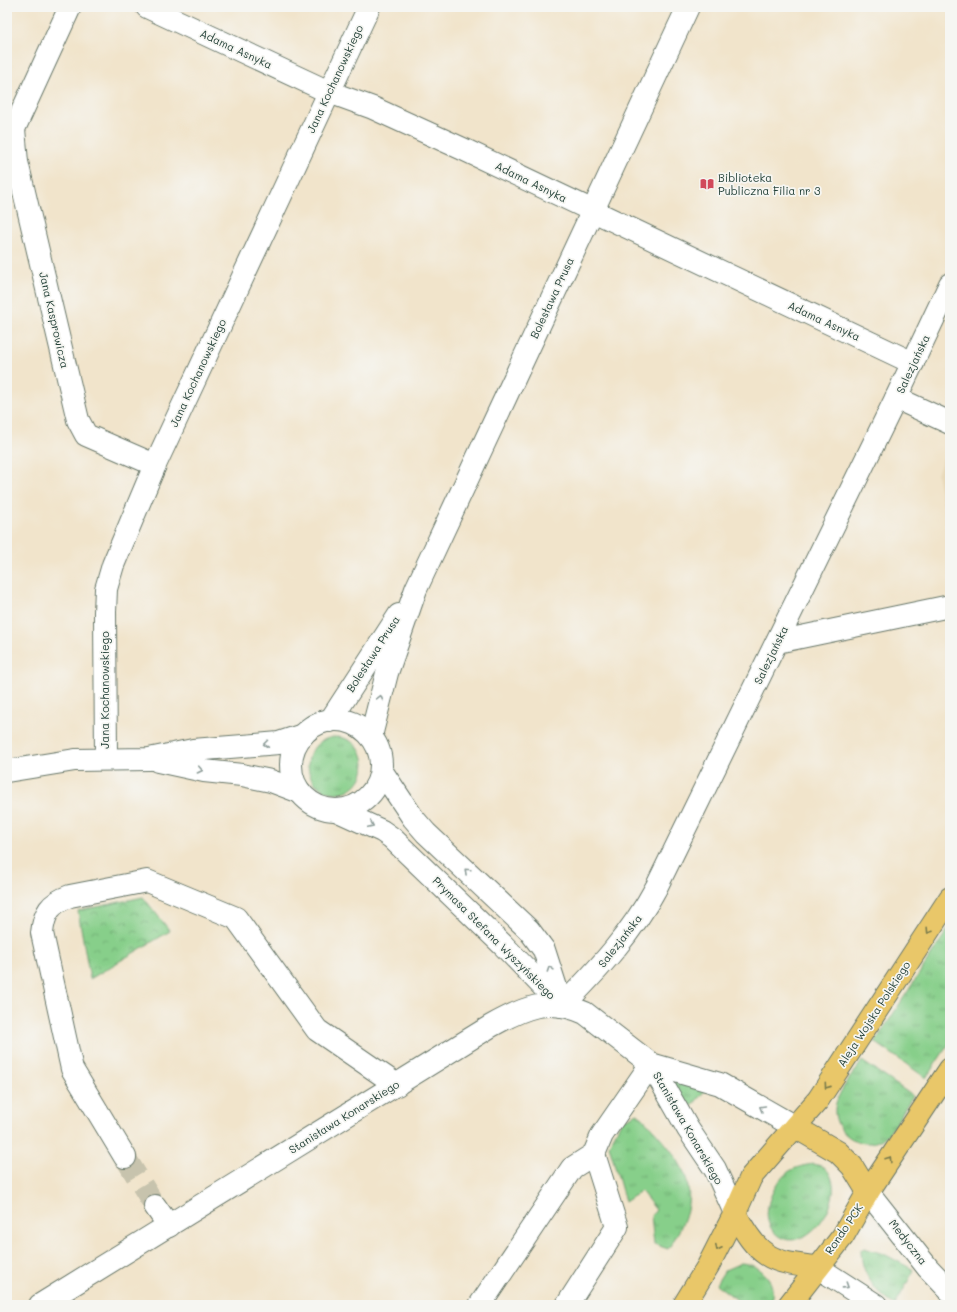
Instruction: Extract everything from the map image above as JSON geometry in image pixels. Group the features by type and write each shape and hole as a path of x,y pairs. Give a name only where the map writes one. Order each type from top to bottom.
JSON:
{"main road":[{"name":"Aleja Wojska Polskiego","path":"795,1127 832,1079 950,898"},
{"path":"868,1192 950,1069"},
{"name":"Rondo PCK","path":"795,1127 838,1152 852,1166 868,1192 842,1236 817,1267"},
{"path":"684,1305 708,1266 735,1213 751,1177 767,1157 795,1127"},
{"path":"735,1213 744,1231 754,1245 767,1256 778,1262 817,1267"},
{"path":"789,1305 817,1267"}],"street":[{"name":"Jana Kasprowicza","path":"70,7 11,127 17,162 78,420 86,435 155,465"},
{"name":"Adama Asnyka","path":"147,7 329,92 373,108 913,363"},
{"name":"Jana Kochanowskiego","path":"106,758 105,612 106,589 113,565 155,465 369,7"},
{"name":"Bolesława Prusa","path":"371,736 387,673 416,589 688,7"},
{"name":"Salezjańska","path":"562,1006 597,971 643,912 650,900 896,398 950,284"},
{"path":"896,398 950,423"},
{"name":"Bolesława Prusa","path":"330,720 416,589"},
{"path":"777,642 950,606"},
{"path":"7,771 54,763 106,758 149,758 193,750 279,743 303,734 311,728 330,720 342,720 363,728 371,736 379,752 381,770 375,788 362,802 345,809 336,810 316,805 300,792 271,781 204,771 149,758"},
{"path":"300,792 292,769 293,756 303,734"},
{"name":"Prymasa Stefana Wyszyńskiego","path":"381,770 404,806 426,833 529,930 544,950 562,1006"},
{"name":"Prymasa Stefana Wyszyńskiego","path":"336,810 377,828 392,838 503,945 562,1006"},
{"path":"125,1157 72,1069 42,933 43,921 49,908 58,900 70,896 147,881 236,918 318,1030 397,1085"},
{"name":"Stanisława Konarskiego","path":"40,1305 67,1298 169,1226 518,1011 531,1006 562,1006 574,1008 585,1013 651,1064 720,1084 795,1127"},
{"path":"480,1305 572,1168 594,1154 602,1135 651,1064"},
{"name":"Stanisława Konarskiego","path":"651,1064 688,1129 715,1169 735,1213"},
{"path":"567,1305 617,1227 594,1154"},
{"name":"Medyczna","path":"868,1192 928,1268 950,1291"},
{"path":"156,1206 169,1226"},
{"path":"817,1267 876,1305"}],"shaded area":[{"path":"950,442 950,541 937,474"}],"green space":[{"path":"336,737 347,740 356,745 361,754 364,765 361,776 356,785 347,790 336,793 325,790 316,785 311,776 308,765 311,754 316,745 325,740"},
{"path":"143,897 170,931 90,979 78,911"},
{"path":"950,926 950,1042 926,1078 875,1042"},
{"path":"862,1061 913,1096 887,1135 879,1141 870,1143 861,1142 845,1134 839,1127 835,1109 838,1097"},
{"path":"665,1076 706,1089 692,1106 669,1086"},
{"path":"638,1113 654,1130 678,1161 685,1176 689,1192 687,1209 681,1228 668,1249 654,1244 651,1216 656,1210 641,1191 625,1202 609,1145 622,1120"},
{"path":"814,1164 825,1168 831,1178 833,1184 833,1196 829,1208 814,1230 804,1237 793,1240 783,1238 773,1231 767,1216 773,1191 782,1177 788,1172 801,1166"},
{"path":"864,1248 884,1254 914,1270 895,1305 881,1295 870,1282 866,1274 862,1258 861,1250"},
{"path":"741,1263 756,1267 767,1276 771,1283 772,1290 772,1297 769,1305 744,1305 716,1284 725,1270"}],"tunnel":[{"path":"125,1157 155,1206"}],"place":[{"name":"Biblioteka Publiczna Filia nr 3","path":"707,184"}]}
